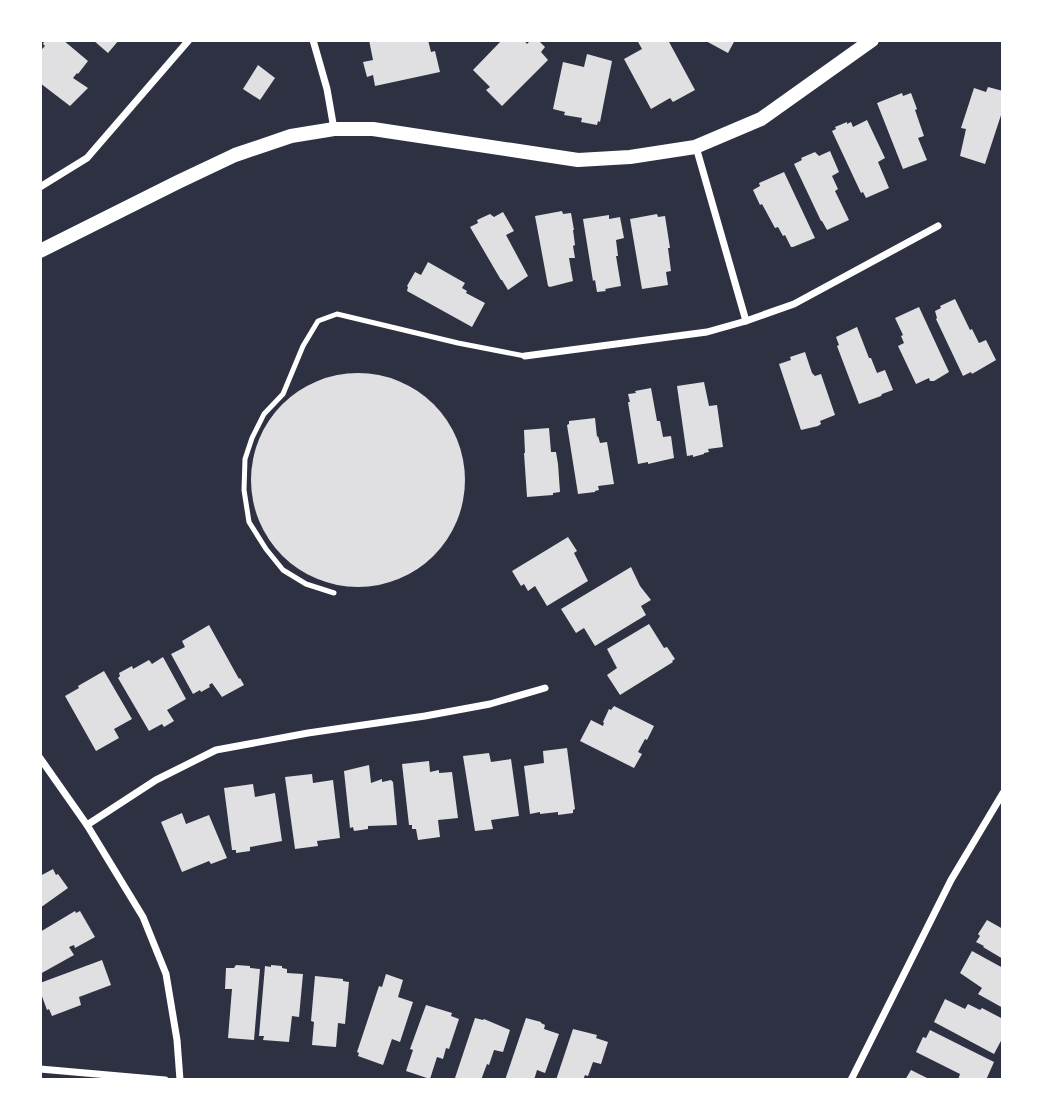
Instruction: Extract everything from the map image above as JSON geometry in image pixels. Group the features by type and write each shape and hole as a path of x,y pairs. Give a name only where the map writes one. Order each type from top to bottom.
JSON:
{"main road":[{"path":"40,251 235,155 291,136 334,129 373,129 578,160 630,158 695,147 761,119 873,40"}],"street":[{"path":"40,187 87,158 189,40"},
{"path":"313,40 327,89 334,129"},
{"path":"695,147 746,321"},
{"path":"524,356 707,332 746,321 794,303 938,226"},
{"path":"87,825 156,780 216,750 490,704 545,688"},
{"path":"40,758 87,825 143,917 166,974 177,1040 180,1080"},
{"path":"851,1080 951,880 1003,793"},
{"path":"40,1069 165,1080"}],"lane":[{"path":"334,593 306,584 283,570 249,522 244,490 245,459 252,438 264,415 283,394 303,346 318,321 337,314 524,356"}],"building":[{"path":"45,40 63,40 88,61 73,78 88,88 70,106 40,83 40,51 45,46"},
{"path":"93,40 119,40 108,53"},
{"path":"369,40 428,40 431,52 435,51 440,72 375,86 373,75 367,77 363,62 373,60"},
{"path":"502,40 524,40 527,44 531,40 538,40 545,47 541,52 548,60 502,106 486,90 490,87 473,70"},
{"path":"637,40 668,40 695,90 673,102 670,98 651,109 624,59 642,49"},
{"path":"704,40 735,40 728,53"},
{"path":"587,54 612,61 600,122 598,121 597,125 581,122 582,118 564,115 565,112 553,109 563,62 584,67"},
{"path":"258,65 275,78 260,100 243,89"},
{"path":"988,87 1003,91 1003,109 985,164 960,156 966,129 961,128 974,88 986,92"},
{"path":"902,93 903,96 911,93 917,109 915,110 924,136 918,138 927,160 903,169 877,103"},
{"path":"867,120 885,158 878,162 889,188 866,198 863,192 861,193 832,131 847,122 851,122 853,127"},
{"path":"830,151 839,172 832,176 838,189 835,191 849,220 827,230 794,164 815,152 819,156"},
{"path":"784,172 815,238 793,247 778,227 775,228 753,190 760,186 759,183"},
{"path":"562,211 563,214 571,213 574,230 575,258 569,258 573,281 550,287 535,216"},
{"path":"503,212 514,231 506,235 528,276 508,290 470,227 490,214 494,217"},
{"path":"657,214 658,217 665,216 671,271 666,272 668,285 642,289 630,219"},
{"path":"609,215 609,219 620,217 624,238 616,240 621,286 597,292 583,219"},
{"path":"428,262 465,283 462,288 466,293 485,303 472,327 407,291 415,272 421,275"},
{"path":"955,299 970,330 972,329 979,343 986,340 996,360 972,374 971,372 963,376 936,319 935,311"},
{"path":"919,307 949,372 934,381 929,378 916,384 898,346 904,343 895,318"},
{"path":"857,327 877,373 885,370 893,390 859,404 836,337"},
{"path":"805,352 812,373 815,376 821,374 835,415 820,421 818,426 801,430 779,364"},
{"path":"358,373 399,381 434,404 457,439 465,480 457,521 434,556 399,579 358,587 317,579 282,556 259,521 251,480 259,439 282,404 317,381"},
{"path":"704,382 709,406 717,405 723,447 708,449 709,452 693,457 687,456 677,386"},
{"path":"651,388 657,421 660,421 663,437 671,436 674,458 638,464 628,394"},
{"path":"595,418 600,443 607,442 614,484 598,486 599,490 595,492 578,494 567,425 569,421"},
{"path":"549,428 551,452 556,452 560,492 527,497 524,430"},
{"path":"568,537 577,551 574,553 588,581 547,606 535,586 528,591 524,584 521,586 512,571"},
{"path":"631,567 640,586 651,600 641,606 646,615 595,646 584,628 576,633 561,609"},
{"path":"649,624 664,648 667,647 675,659 620,695 607,675 617,668 607,649"},
{"path":"209,625 244,685 222,697 212,683 210,687 193,694 171,654 185,647 182,641"},
{"path":"163,657 186,699 167,710 174,721 149,731 118,678 119,673 132,666 133,669 149,660 152,664"},
{"path":"104,671 132,719 114,729 119,738 96,751 65,696"},
{"path":"614,706 654,726 638,752 642,754 634,768 580,741 591,720 603,726 609,709"},
{"path":"567,748 575,809 573,813 530,814 524,766 544,763 543,751"},
{"path":"489,753 491,762 511,759 519,816 491,820 493,829 475,831 463,756"},
{"path":"429,761 430,772 452,772 458,818 438,820 440,837 418,840 416,829 409,825 402,764"},
{"path":"369,765 371,783 382,779 382,782 393,782 397,825 368,826 368,829 354,831 353,827 350,828 344,771"},
{"path":"312,774 313,783 333,780 340,838 317,841 318,846 295,849 285,777"},
{"path":"253,784 255,797 275,793 282,841 250,847 250,851 236,853 236,850 232,850 224,788"},
{"path":"182,813 186,824 209,815 227,858 211,864 209,861 182,872 161,822"},
{"path":"53,869 68,888 40,908 40,876"},
{"path":"75,911 80,911 95,937 75,948 74,945 69,947 74,955 40,974 40,932"},
{"path":"987,920 1003,929 1003,959 976,942"},
{"path":"972,951 1003,968 1003,1008 978,994 982,988 960,973"},
{"path":"102,960 111,985 79,997 81,1005 52,1016 40,991 40,983"},
{"path":"236,965 260,969 254,1040 228,1038 232,989 225,989 226,968 234,968"},
{"path":"265,966 282,966 287,969 287,973 303,974 299,1017 292,1016 289,1042 263,1040 264,1036 259,1036"},
{"path":"386,974 403,980 398,997 413,1002 400,1042 392,1039 383,1065 358,1056 357,1052 379,986 382,987"},
{"path":"315,976 349,982 345,1024 338,1023 336,1047 312,1045"},
{"path":"945,999 965,1009 968,1004 980,1010 982,1008 1003,1019 1003,1037 994,1054 934,1022"},
{"path":"426,1005 452,1013 451,1016 459,1019 449,1049 446,1048 443,1059 437,1057 430,1079 406,1071 413,1050 410,1049"},
{"path":"475,1018 510,1030 503,1052 494,1050 481,1080 456,1080 455,1078"},
{"path":"526,1018 541,1022 545,1025 544,1029 559,1034 545,1073 537,1070 534,1080 505,1080"},
{"path":"573,1029 597,1035 596,1038 608,1042 601,1064 593,1062 588,1076 585,1075 583,1080 556,1080"},
{"path":"930,1030 994,1062 986,1080 958,1080 960,1074 916,1052 923,1037 926,1038"},
{"path":"911,1070 931,1080 905,1080"}]}
